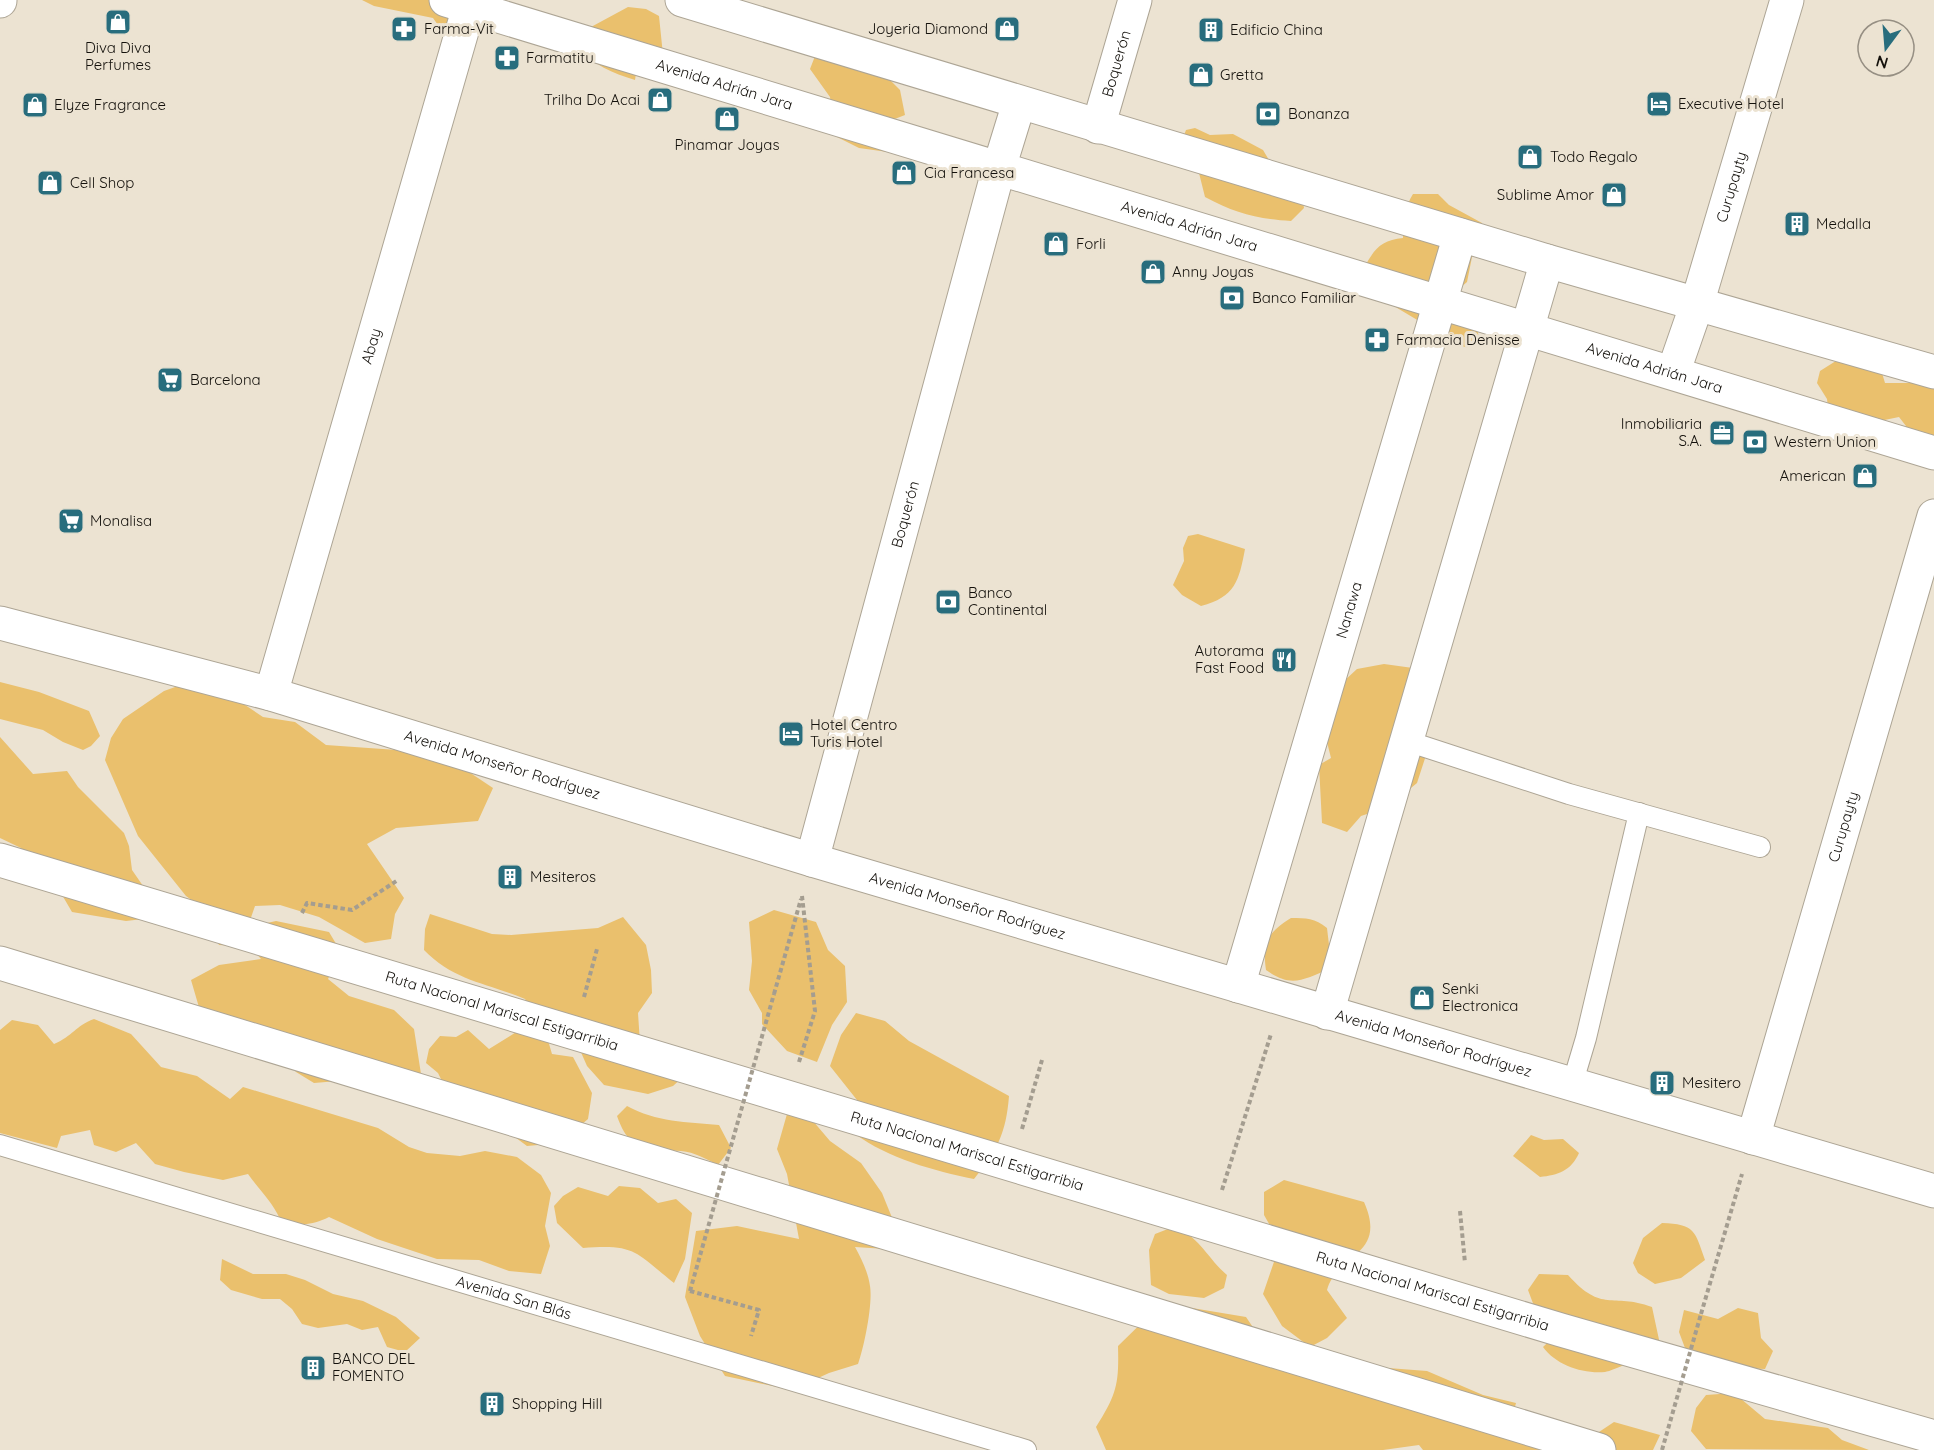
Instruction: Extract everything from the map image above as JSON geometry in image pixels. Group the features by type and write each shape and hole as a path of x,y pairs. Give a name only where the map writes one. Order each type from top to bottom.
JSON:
{"main road":[{"path":"682,0 1547,261 1934,372"},
{"name":"Boquerón","path":"1098,127 1135,0"},
{"name":"Curupayty","path":"1672,373 1697,304 1786,0"},
{"name":"Avenida Adrián Jara","path":"478,5 999,168 1934,453"},
{"name":"Abay","path":"271,694 478,5"},
{"name":"Boquerón","path":"812,860 999,168 1019,103"},
{"name":"Nanawa","path":"1238,986 1460,235"},
{"path":"1327,1013 1547,261"},
{"name":"Curupayty","path":"1753,1138 1934,516"},
{"name":"Avenida Monseñor Rodríguez","path":"0,623 271,694 812,860 1934,1191"},
{"name":"Ruta Nacional Mariscal Estigarribia","path":"0,860 1686,1368 1934,1437"},
{"path":"0,963 1599,1450"}],"lane":[{"path":"1407,741 1569,794 1760,847"},
{"path":"1572,1085 1586,1038 1639,813"},
{"name":"Avenida San Blás","path":"0,1145 1026,1450"}],"path":[{"path":"759,1310 690,1291 812,860"},
{"path":"286,946 307,903 352,910 398,880"},
{"path":"788,1097 815,1011 802,896"},
{"path":"574,1033 597,949"},
{"path":"1211,1225 1283,1000"},
{"path":"1012,1165 1041,1060"},
{"path":"1662,1450 1753,1138"},
{"path":"1460,1211 1469,1302"}],"shaded area":[{"path":"362,0 457,0 456,29 443,32 433,18 374,6"},
{"path":"628,7 646,9 659,16 663,55 637,67 635,80 604,68 577,47 591,27"},
{"path":"817,51 869,59 900,90 905,115 887,122 888,152 859,148 835,136 830,97 810,69"},
{"path":"1195,128 1210,135 1233,134 1263,150 1272,165 1301,190 1304,208 1291,221 1278,220 1246,214 1205,197 1198,169 1176,156 1186,130"},
{"path":"1413,194 1438,194 1449,205 1482,223 1486,250 1472,257 1467,282 1453,294 1477,328 1479,338 1469,348 1441,340 1419,321 1377,296 1365,266 1372,254 1384,243 1403,238 1405,215"},
{"path":"1839,359 1882,373 1885,383 1934,383 1934,470 1906,451 1906,426 1899,417 1831,431 1827,399 1817,383 1820,371"},
{"path":"1198,534 1245,549 1234,586 1221,598 1201,606 1182,595 1173,585 1184,561 1183,548 1188,536"},
{"path":"1384,664 1413,668 1411,726 1429,746 1417,783 1388,807 1361,816 1347,832 1322,823 1319,765 1331,758 1324,730 1343,682 1357,669"},
{"path":"0,682 39,692 89,711 100,736 91,746 83,750 43,730 0,719"},
{"path":"178,686 230,695 263,717 295,722 326,745 397,750 466,770 493,788 478,821 396,828 367,844 404,898 395,914 391,939 365,943 319,917 280,905 255,906 241,946 219,945 204,909 186,896 138,836 105,760 111,738 123,719 164,691"},
{"path":"0,737 33,774 67,771 78,787 124,833 129,846 132,870 150,896 143,919 126,921 72,912 58,888 19,855 21,848 0,838"},
{"path":"774,910 816,922 828,950 845,966 847,1002 832,1025 817,1062 787,1051 762,1024 762,1013 749,990 752,961 749,922"},
{"path":"430,914 492,934 511,935 598,928 623,917 646,945 651,970 652,993 638,1013 640,1043 684,1076 673,1086 648,1094 604,1085 587,1066 580,1050 533,1013 525,999 459,975 424,950 425,929"},
{"path":"1291,918 1310,919 1327,928 1329,945 1338,951 1329,969 1297,980 1283,979 1266,970 1265,952 1268,939 1277,928"},
{"path":"276,921 329,932 341,952 328,979 349,996 394,1010 414,1029 421,1074 314,1083 296,1072 286,1059 280,1030 260,1059 222,1048 208,1038 191,980 219,965 261,959 250,946 258,925"},
{"path":"856,1013 885,1021 909,1041 1009,1096 1006,1121 999,1141 974,1179 897,1157 855,1134 857,1100 830,1066 841,1035"},
{"path":"94,1019 131,1034 161,1067 197,1076 230,1099 243,1087 378,1128 409,1147 427,1153 460,1156 485,1151 517,1157 541,1175 551,1193 545,1226 550,1246 541,1274 509,1271 479,1260 437,1259 377,1239 329,1217 317,1222 300,1224 280,1219 248,1174 223,1180 155,1164 136,1143 116,1152 94,1145 90,1130 61,1136 57,1148 0,1133 0,1030 12,1020 38,1025 54,1044"},
{"path":"521,1029 547,1037 552,1054 573,1057 592,1093 588,1119 560,1143 527,1146 444,1085 438,1073 426,1063 429,1049 440,1036 456,1037 468,1030 489,1049"},
{"path":"627,1106 660,1118 719,1125 731,1148 718,1165 687,1152 672,1151 654,1154 635,1143 623,1131 617,1116"},
{"path":"787,1114 813,1121 830,1141 861,1163 882,1193 895,1225 886,1249 855,1247 866,1271 871,1294 863,1347 858,1364 829,1373 792,1390 725,1376 700,1336 685,1297 696,1231 737,1226 799,1239 787,1174 777,1149"},
{"path":"1531,1135 1544,1140 1563,1139 1579,1153 1568,1168 1553,1175 1540,1177 1513,1156"},
{"path":"1284,1180 1364,1202 1370,1220 1370,1233 1365,1244 1340,1268 1332,1278 1327,1290 1347,1318 1327,1338 1310,1347 1282,1326 1263,1294 1276,1256 1272,1229 1264,1215 1264,1192"},
{"path":"619,1186 640,1188 658,1203 676,1199 692,1213 685,1259 674,1283 634,1252 614,1247 583,1248 557,1223 554,1206 563,1196 578,1187 608,1196"},
{"path":"1662,1223 1681,1225 1692,1231 1699,1242 1705,1260 1681,1278 1655,1284 1638,1273 1633,1263 1643,1238"},
{"path":"1173,1227 1196,1241 1227,1275 1224,1288 1204,1298 1169,1294 1151,1285 1149,1250 1155,1234"},
{"path":"222,1259 253,1274 286,1274 305,1280 333,1294 363,1301 396,1317 420,1338 405,1352 387,1347 378,1327 362,1330 347,1324 318,1328 302,1324 292,1309 280,1299 262,1299 231,1290 220,1280"},
{"path":"1539,1274 1568,1275 1580,1287 1599,1298 1652,1307 1661,1349 1605,1372 1579,1370 1555,1359 1543,1347 1561,1330 1534,1306 1528,1290"},
{"path":"1162,1303 1246,1317 1279,1366 1375,1367 1427,1371 1483,1395 1516,1403 1507,1437 1540,1450 1423,1450 1419,1445 1383,1450 1106,1450 1096,1427 1115,1388 1118,1346"},
{"path":"1738,1308 1758,1313 1761,1338 1773,1351 1765,1369 1724,1367 1685,1348 1679,1332 1684,1310 1718,1319"},
{"path":"1734,1393 1765,1419 1828,1428 1842,1440 1869,1450 1706,1449 1691,1431 1696,1408 1706,1395"},
{"path":"1614,1422 1660,1435 1653,1450 1572,1450"}],"place":[{"name":"Diva Diva Perfumes","path":"118,22"},
{"name":"Farma-Vit","path":"404,29"},
{"name":"Joyeria Diamond","path":"1007,29"},
{"name":"Edificio China","path":"1211,30"},
{"name":"Farmatitu","path":"507,58"},
{"name":"Gretta","path":"1201,75"},
{"name":"Trilha Do Acai","path":"660,100"},
{"name":"Executive Hotel","path":"1659,104"},
{"name":"Elyze Fragrance","path":"35,105"},
{"name":"Bonanza","path":"1268,114"},
{"name":"Pinamar Joyas","path":"727,119"},
{"name":"Todo Regalo","path":"1530,157"},
{"name":"Cia Francesa","path":"904,173"},
{"name":"Cell Shop","path":"50,183"},
{"name":"Sublime Amor","path":"1614,195"},
{"name":"Medalla","path":"1797,224"},
{"name":"Forli","path":"1056,244"},
{"name":"Anny Joyas","path":"1153,272"},
{"name":"Banco Familiar","path":"1232,298"},
{"name":"Farmacia Denisse","path":"1377,340"},
{"name":"Barcelona","path":"170,380"},
{"name":"Inmobiliaria S.A.","path":"1722,433"},
{"name":"Western Union","path":"1755,442"},
{"name":"American","path":"1865,476"},
{"name":"Monalisa","path":"71,521"},
{"name":"Banco Continental","path":"948,602"},
{"name":"Autorama Fast Food","path":"1284,660"},
{"name":"Hotel Centro Turis Hotel","path":"791,734"},
{"name":"Mesiteros","path":"510,877"},
{"name":"Senki Electronica","path":"1422,998"},
{"name":"Mesitero","path":"1662,1083"},
{"name":"BANCO DEL FOMENTO","path":"313,1368"},
{"name":"Shopping Hill","path":"492,1404"}]}
